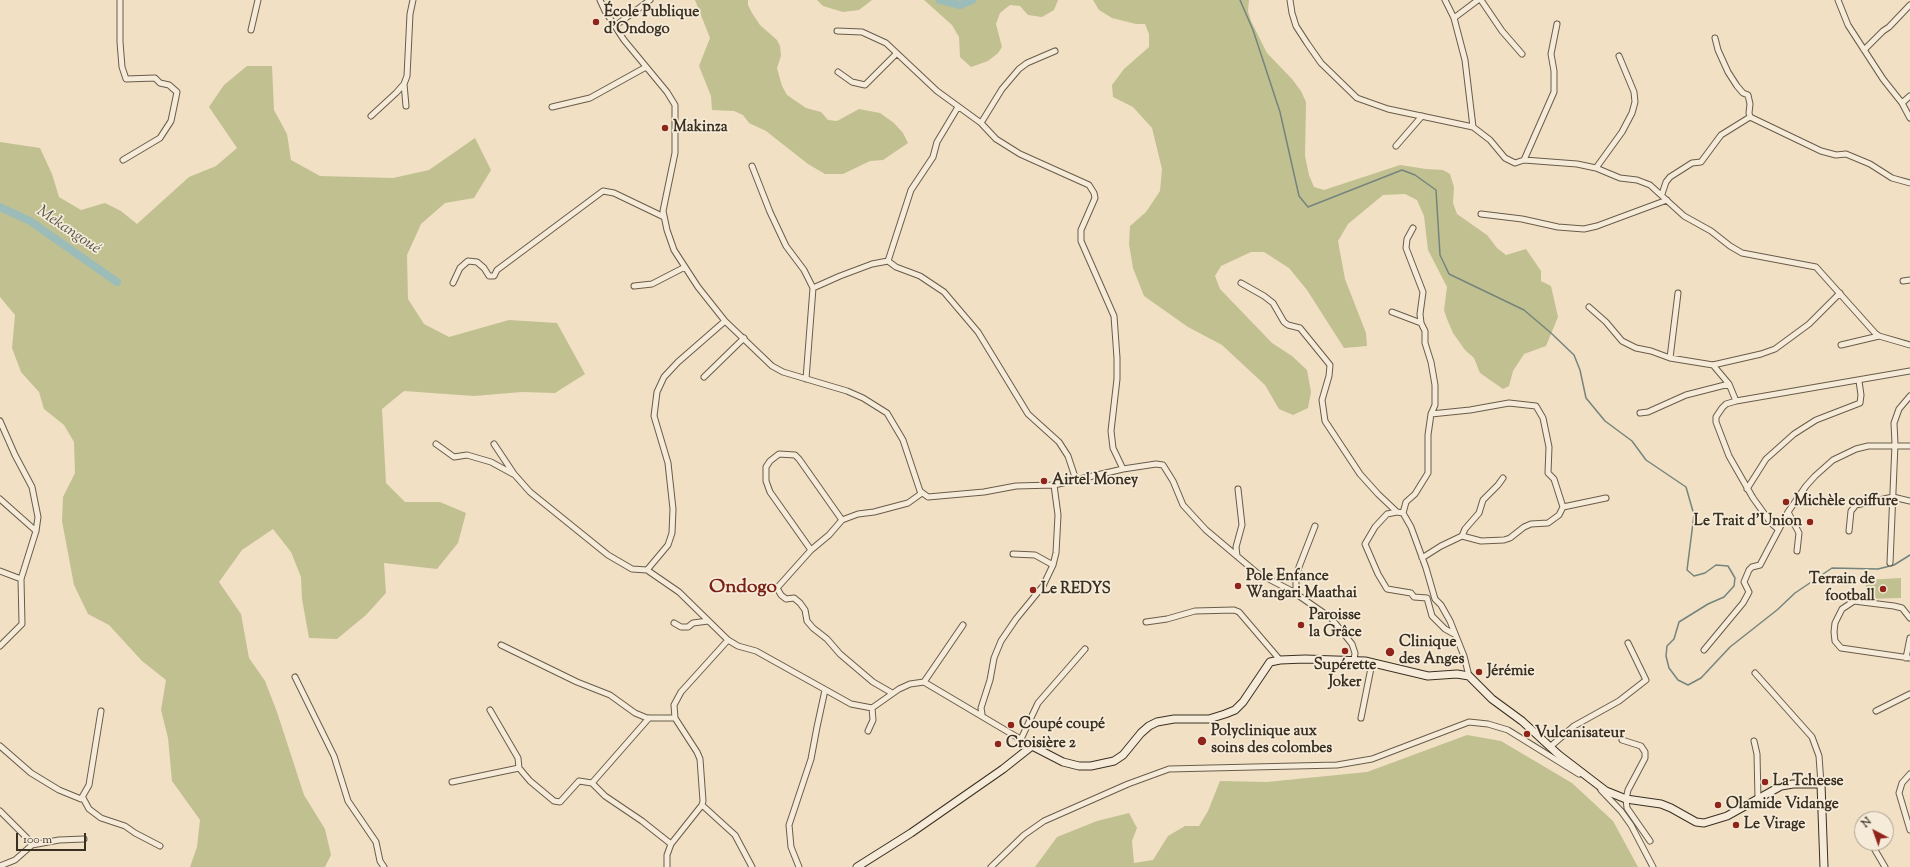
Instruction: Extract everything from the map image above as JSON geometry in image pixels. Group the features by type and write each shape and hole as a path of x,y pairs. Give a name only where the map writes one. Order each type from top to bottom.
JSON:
{"street":[{"path":"120,0 120,42 122,67 126,78 155,78 160,83 169,85 176,92 170,121 160,138 123,160"},
{"path":"250,30 258,0"},
{"path":"406,106 404,84 408,68 410,14 413,0"},
{"path":"600,0 615,26 667,92 675,109 675,153 664,203 664,217 672,246 684,266 725,321 775,368 851,393 887,413 903,440 922,493 928,497 984,492 1016,486 1054,485 1124,469 1156,464 1163,465 1173,481 1183,505 1206,530 1262,576 1296,594 1327,615 1336,624 1354,648 1354,660"},
{"path":"615,26 650,0"},
{"path":"1290,0 1296,26 1307,43 1321,63 1346,89 1357,98 1370,104 1473,127 1490,140 1505,158 1515,163 1524,160 1577,164 1596,168 1620,178 1638,180 1650,185 1662,194 1666,200 1684,216 1711,231 1730,246 1742,252 1816,267 1879,336"},
{"path":"1445,0 1454,18 1465,60 1473,127"},
{"path":"1454,18 1478,0"},
{"path":"1481,0 1502,31 1522,54"},
{"path":"1838,0 1848,25 1883,79 1902,103 1910,118"},
{"path":"1864,50 1910,5"},
{"path":"1524,160 1554,92 1554,71 1551,54 1557,24"},
{"path":"837,30 862,32 886,43 937,91 958,108 981,123 996,139 1020,154 1089,185 1096,198 1081,230 1081,241 1114,316 1117,372 1116,398 1110,431 1113,448 1124,469"},
{"path":"1715,38 1718,50 1728,72 1743,93 1748,95 1750,117"},
{"path":"981,123 1002,89 1019,70 1027,63 1055,51"},
{"path":"838,72 852,82 865,85 896,54"},
{"path":"1596,168 1622,132 1632,113 1635,102 1634,92 1620,56"},
{"path":"552,108 590,98 646,66"},
{"path":"371,116 404,84"},
{"path":"1902,103 1910,96"},
{"path":"888,261 910,190 933,157 937,142 958,108"},
{"path":"1396,146 1422,116"},
{"path":"1750,117 1822,151 1836,155 1846,154 1870,164 1892,178 1910,183"},
{"path":"1662,194 1666,182 1670,177 1692,163 1701,162 1721,135 1750,117"},
{"path":"752,166 770,212 786,246 804,270 813,288 806,379"},
{"path":"453,283 460,268 468,261 477,262 484,268 489,276 494,276 497,270 603,191 614,193 664,217"},
{"path":"1481,214 1522,219 1558,227 1584,229 1611,221 1666,200"},
{"path":"1400,513 1406,502 1415,494 1428,473 1428,436 1431,414 1435,405 1435,385 1425,343 1425,331 1421,323 1420,314 1423,292 1406,248 1407,239 1413,228"},
{"path":"893,246 891,257 896,267"},
{"path":"813,288 872,264 888,261 896,267 920,276 944,292 978,332 1028,414 1059,442 1068,456 1076,480"},
{"path":"634,286 652,284 684,266"},
{"path":"1903,281 1910,280"},
{"path":"1242,283 1273,303 1284,322 1288,325 1300,328 1330,365 1329,376 1322,400 1326,421 1360,474 1378,494 1400,513 1410,527 1435,599 1441,605 1450,621 1466,661 1469,676 1488,696 1513,714 1550,747 1606,791 1626,799 1661,804 1676,810 1692,821 1704,822 1728,816 1781,786 1793,784 1821,784"},
{"path":"1670,358 1678,292"},
{"path":"1590,307 1606,322 1622,341 1636,348 1651,350 1670,358 1713,365 1761,354 1774,349 1809,324 1840,293"},
{"path":"1392,312 1421,323"},
{"path":"647,570 668,545 672,533 673,515 668,463 654,416 657,392 664,377 678,362 725,321"},
{"path":"1840,345 1879,336 1910,345"},
{"path":"704,377 744,338"},
{"path":"1713,365 1730,384 1736,401"},
{"path":"1778,529 1769,521 1747,489 1729,456 1716,422 1716,417 1722,408 1726,404 1736,401 1910,371"},
{"path":"1747,489 1766,459 1794,434 1816,420 1860,403 1861,395 1858,381"},
{"path":"1640,413 1648,412 1686,395 1730,384"},
{"path":"1890,563 1895,444 1894,423 1899,409 1910,396"},
{"path":"1431,414 1470,410 1509,403 1536,406 1543,418 1549,447 1548,473 1554,479 1563,507"},
{"path":"0,421 15,455 32,487 38,517 36,532 20,579 22,624 0,646"},
{"path":"436,444 454,457 467,455 491,462 514,474"},
{"path":"494,444 514,474 530,492 608,555 632,569 647,570 679,592 728,640 738,646 761,654 851,704 872,708 910,684 924,682 982,714 1032,746 1063,762 1080,766 1092,766 1114,761 1123,755 1141,732 1158,722 1174,719 1215,718 1234,710 1246,698 1268,664 1272,661 1354,660 1428,676 1457,674 1469,676"},
{"path":"1704,650 1738,610 1750,592 1744,582 1749,570 1752,567 1760,565 1778,529 1806,486 1833,460 1868,446 1895,444 1910,446"},
{"path":"811,550 770,492 766,481 766,467 770,460 779,454 795,455 799,458 842,520"},
{"path":"1462,536 1465,529 1479,513 1483,500 1498,485 1502,478"},
{"path":"982,714 982,708 993,664 1001,642 1016,619 1043,586 1053,565 1056,553 1058,515 1054,485"},
{"path":"1237,556 1236,547 1242,526 1238,489"},
{"path":"892,694 873,682 840,654 827,639 807,621 805,610 800,603 794,598 786,599 781,595 777,588 811,550 829,535 842,520 858,514 874,512 908,503 922,493"},
{"path":"1849,531 1852,508 1856,506 1893,497 1910,501"},
{"path":"1422,558 1441,546 1462,536 1481,541 1504,540 1531,524 1548,523 1554,520 1563,507 1606,498"},
{"path":"0,499 36,532"},
{"path":"1788,512 1799,533 1797,551"},
{"path":"1400,513 1388,514 1371,532 1365,544 1378,574 1388,589 1411,593 1414,597 1427,598 1428,606 1435,620 1445,629 1454,634"},
{"path":"1296,594 1296,577 1315,526"},
{"path":"1013,554 1035,555 1053,565"},
{"path":"0,571 20,579"},
{"path":"1910,618 1902,608 1854,601 1842,609 1835,623 1834,632 1835,641 1842,648 1908,658 1910,638"},
{"path":"1146,622 1167,619 1196,611 1234,610 1240,612 1280,660"},
{"path":"674,623 681,627 688,627 693,624 708,621"},
{"path":"924,682 963,625"},
{"path":"667,867 667,856 670,844 702,805 703,791 700,759 675,718 674,705 681,692 728,640"},
{"path":"1550,747 1574,726 1619,701 1646,680 1628,643"},
{"path":"501,645 577,682 610,695 636,713 649,718 675,718"},
{"path":"1021,739 1038,702 1085,649"},
{"path":"1361,718 1372,663"},
{"path":"1755,673 1812,736 1819,756 1824,867"},
{"path":"294,677 334,756 348,801 376,842 380,861 384,867"},
{"path":"799,867 791,847 790,825 811,759 816,727 825,690"},
{"path":"1876,711 1910,694"},
{"path":"868,731 873,720 872,708"},
{"path":"83,798 89,785 101,710"},
{"path":"490,710 518,758 519,768 530,781 556,802 560,802 579,781 592,783 605,796 642,821 670,844"},
{"path":"592,783 649,718"},
{"path":"991,867 1024,835 1044,821 1149,775 1169,769 1337,765 1372,759 1469,722 1488,724 1508,730 1575,771 1603,792 1621,811 1631,825 1653,867"},
{"path":"1622,740 1641,746 1645,752 1645,758 1628,790 1626,799 1627,808 1650,841"},
{"path":"1754,741 1757,754 1758,799"},
{"path":"0,746 31,773 59,790 81,799 83,798"},
{"path":"857,867 911,834 1032,746"},
{"path":"452,782 519,768"},
{"path":"1910,774 1902,782 1899,793 1910,830"},
{"path":"83,798 89,809 101,818 126,826 135,833 160,846"},
{"path":"702,805 735,835 752,867"},
{"path":"0,811 32,845"},
{"path":"0,866 15,860 32,845 59,840 84,839"},
{"path":"1875,851 1886,867"}],"shaded area":[{"path":"695,0 748,0 748,5 760,25 777,40 780,46 781,56 777,68 782,86 787,95 806,108 821,112 828,120 837,121 859,109 880,113 894,123 903,133 908,143 883,160 870,161 843,174 825,174 808,164 766,131 749,123 743,115 734,111 712,110 711,96 699,66 710,38"},
{"path":"817,0 872,0 859,10 843,12 823,6"},
{"path":"924,0 1058,0 1054,10 1042,17 1028,15 1020,6 1010,5 1000,13 996,24 1002,47 998,53 988,61 971,67 960,57 959,37 952,25"},
{"path":"1093,0 1249,0 1248,11 1251,21 1267,53 1292,79 1301,91 1306,102 1305,156 1309,175 1314,187 1324,190 1400,165 1443,170 1450,174 1454,187 1453,203 1457,214 1487,235 1497,248 1506,255 1526,249 1541,271 1541,281 1551,286 1558,317 1546,346 1524,354 1513,371 1509,386 1503,389 1480,373 1474,358 1465,350 1453,333 1447,319 1444,310 1447,287 1428,250 1424,216 1417,200 1405,194 1383,195 1348,224 1338,241 1345,279 1366,333 1367,346 1344,348 1307,290 1289,268 1264,252 1251,252 1221,266 1215,276 1220,289 1272,343 1292,356 1307,370 1311,392 1308,408 1293,415 1279,409 1265,385 1222,345 1188,327 1144,296 1133,268 1129,244 1130,226 1146,212 1160,191 1162,169 1152,128 1133,107 1113,97 1112,85 1124,69 1149,47 1149,34 1145,24 1136,24 1112,18 1099,10"},
{"path":"247,66 272,66 274,110 287,134 291,160 320,176 393,178 429,170 475,138 491,170 474,198 445,203 421,224 407,255 408,299 424,324 449,337 509,320 557,323 585,374 555,393 522,392 474,396 404,391 382,409 386,483 405,502 440,502 466,513 458,543 437,569 384,563 386,593 366,615 337,639 309,638 302,599 301,577 291,552 273,529 242,550 219,582 241,614 249,658 265,681 277,712 304,795 325,829 331,855 325,867 190,867 197,847 200,820 172,781 168,738 161,710 166,680 142,661 109,625 88,614 74,585 62,521 63,497 75,473 74,442 64,425 44,409 39,392 21,372 12,348 15,315 0,297 0,142 40,148 52,174 59,197 81,210 105,203 121,211 137,224 189,177 216,166 237,148 209,107 224,85"},
{"name":"Terrain de football","path":"1901,578 1901,598 1866,599 1866,580"},
{"path":"1467,735 1501,741 1572,783 1613,821 1638,867 1035,867 1057,837 1097,821 1129,813 1137,828 1132,841 1134,863 1153,860 1168,836 1185,826 1199,826 1208,811 1220,781 1267,782 1367,772"}],"waterway":[{"path":"940,0 960,5 972,0"},
{"path":"1240,0 1253,30 1280,112 1299,196 1308,207 1402,170 1415,175 1436,190 1440,255 1449,274 1524,310 1551,333 1574,355 1580,370 1586,398 1605,421 1632,441 1646,460 1686,487 1694,515 1687,570 1694,576 1705,573 1716,565 1728,566 1735,578 1734,586 1724,597 1708,604 1679,622 1674,639 1667,646 1666,656 1669,668 1678,680 1688,685 1701,678 1730,647 1777,610 1795,593 1832,568 1878,569 1894,565 1910,555"},
{"name":"Mekangoué","path":"0,207 30,221 117,282"}],"place":[{"name":"École Publique d'Ondogo","path":"596,22"},
{"name":"Makinza","path":"665,128"},
{"name":"Airtel Money","path":"1044,481"},
{"name":"Michèle coiffure","path":"1786,502"},
{"name":"Le Trait d'Union","path":"1810,522"},
{"name":"Pole Enfance Wangari Maathai","path":"1238,586"},
{"name":"Terrain de football","path":"1883,589"},
{"name":"Le REDYS","path":"1033,590"},
{"name":"Paroisse la Grâce","path":"1301,625"},
{"name":"Supérette Joker","path":"1345,651"},
{"name":"Clinique des Anges","path":"1390,652"},
{"name":"Jérémie","path":"1479,672"},
{"name":"Coupé coupé","path":"1011,725"},
{"name":"Vulcanisateur","path":"1527,734"},
{"name":"Polyclinique aux soins des colombes","path":"1202,741"},
{"name":"Croisière 2","path":"998,744"},
{"name":"La Tcheese","path":"1765,782"},
{"name":"Olamide Vidange","path":"1718,805"},
{"name":"Le Virage","path":"1736,825"}],"district":[{"name":"Ondogo","path":"743,589"}]}
